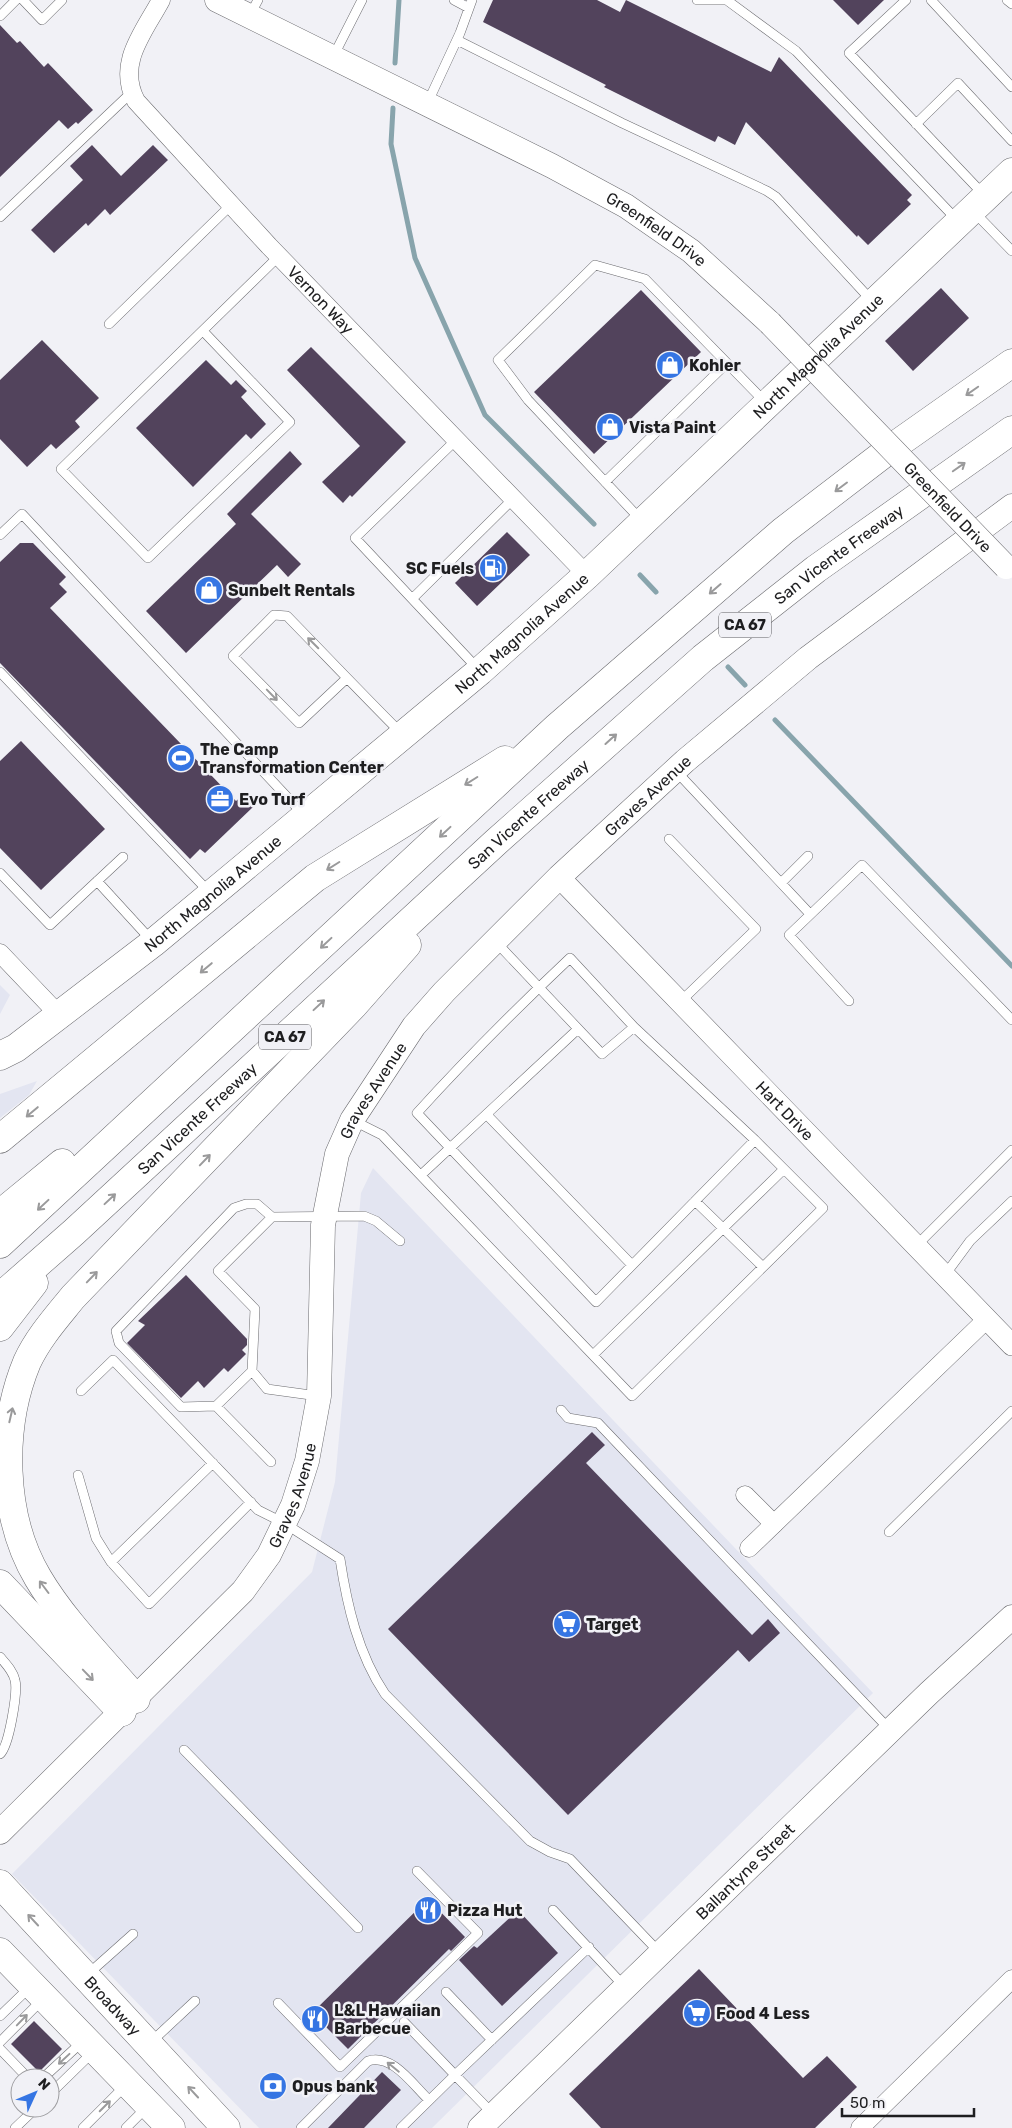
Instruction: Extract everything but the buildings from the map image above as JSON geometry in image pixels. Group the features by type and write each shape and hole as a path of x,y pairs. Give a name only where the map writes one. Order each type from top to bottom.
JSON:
{"main road":[{"name":"Greenfield Drive","path":"217,0 254,8 333,58 560,170 626,206 691,251 770,322 1009,570"},
{"name":"North Magnolia Avenue","path":"0,1056 16,1048 212,895 480,671 587,575 642,521 875,304 1012,172"},
{"name":"CA 67","path":"297,970 557,727 783,531 890,449 1012,363"},
{"name":"San Vicente Freeway","path":"74,1232 496,842 703,658 816,569 1012,430"},
{"name":"Graves Avenue","path":"0,1832 243,1591 269,1555 293,1504 307,1461 319,1396 323,1225 337,1154 352,1120 414,1026 559,877 675,770 808,658 1012,506"},
{"path":"0,1139 315,878 557,727"},
{"path":"129,1705 38,1578 20,1544 11,1509 7,1464 9,1425 17,1388 26,1363 39,1340 73,1298 354,1005 496,842"},
{"path":"0,1214 297,970"},
{"path":"0,1244 297,970"},
{"path":"0,1297 74,1232"},
{"path":"0,1327 74,1232"},
{"path":"0,1584 129,1705"},
{"name":"Ballantyne Street","path":"487,2121 659,1952 929,1693 1012,1617"},
{"name":"Broadway","path":"0,1884 226,2128"},
{"path":"0,1952 171,2128"}],"street":[{"name":"Vernon Way","path":"161,0 141,34 129,61 128,74 136,101 279,256 587,575"},
{"name":"Hart Drive","path":"559,877 1012,1345"},
{"path":"0,953 59,1015"},
{"path":"748,1548 987,1319"},
{"path":"745,1494 774,1524"},
{"path":"860,2128 1012,1979"}],"lane":[{"path":"0,16 16,0"},
{"path":"23,0 42,20 62,0"},
{"path":"333,58 362,0"},
{"path":"427,104 457,40 471,4 454,0"},
{"path":"697,0 727,1 796,51 973,210 1012,252"},
{"path":"906,0 849,53 916,124 973,210"},
{"path":"931,0 1012,87"},
{"path":"1007,0 1012,4"},
{"path":"457,40 622,123 767,191 776,198 875,304"},
{"path":"916,124 958,83 1012,141"},
{"path":"0,217 132,92"},
{"path":"109,324 231,205"},
{"path":"202,331 290,422 148,558 60,469 279,256"},
{"path":"642,521 528,400 498,360 595,265 646,279 767,404"},
{"path":"605,482 727,363"},
{"path":"456,440 355,538 480,671"},
{"path":"413,598 513,499"},
{"path":"0,536 22,514 306,817"},
{"path":"347,678 299,723 233,656 274,615 287,616 403,735"},
{"path":"0,672 212,895"},
{"path":"675,770 810,914"},
{"path":"669,840 756,929 680,1002"},
{"path":"781,883 808,856"},
{"path":"0,873 50,925 123,857"},
{"path":"849,1001 789,935 862,865 1012,1020"},
{"path":"97,882 153,942"},
{"path":"495,941 602,1054 634,1027"},
{"path":"352,1120 382,1135 632,1396 823,1208 755,1140 634,1027 570,958 477,1048 417,1113 596,1302 755,1140"},
{"path":"421,1175 578,1029"},
{"path":"486,1115 632,1265"},
{"path":"916,1246 1012,1150"},
{"path":"593,1354 784,1169"},
{"path":"695,1201 763,1267"},
{"path":"945,1276 970,1241 1012,1201"},
{"path":"252,1371 216,1406 181,1407 119,1343 116,1331 234,1208 246,1204 257,1204 272,1217 364,1216 376,1220 400,1241"},
{"path":"272,1217 218,1271 255,1309 252,1371 267,1389 319,1396"},
{"path":"81,1391 113,1360 258,1510 284,1523 340,1559 346,1600 357,1636 375,1680 385,1694 530,1841 550,1852 570,1859 659,1952"},
{"path":"216,1406 271,1462"},
{"path":"561,1410 568,1418 598,1423 891,1730"},
{"path":"889,1532 1012,1411"},
{"path":"111,1562 213,1463"},
{"path":"78,1475 96,1538 111,1562 149,1604 251,1502"},
{"path":"0,1657 11,1670 16,1682 8,1743 0,1754"},
{"path":"184,1750 358,1928"},
{"path":"278,2003 340,2066 478,1933 418,1871"},
{"path":"553,1910 624,1986"},
{"path":"85,1976 133,1934"},
{"path":"401,2128 589,1947"},
{"path":"0,2016 38,1991"},
{"path":"0,2042 38,1991"},
{"path":"446,1992 492,2040"},
{"path":"149,2044 195,2001"},
{"path":"404,2022 455,2075 487,2121"},
{"path":"57,2068 90,2045"},
{"path":"60,2082 90,2045"},
{"path":"0,2049 18,2068"},
{"path":"301,2128 368,2061 375,2059 389,2062 429,2100"},
{"path":"83,2128 128,2084"},
{"path":"126,2128 149,2106"},
{"path":"15,2128 26,2118"}],"shaded area":[{"path":"0,985 10,995 0,1014"},
{"path":"37,1081 29,1095 0,1118 0,1094"},
{"path":"373,1168 873,1693 432,2128 259,2128 12,1874 312,1572 335,1482 361,1193"}],"waterway":[{"path":"395,63 399,0"},
{"path":"393,108 391,144 415,258 485,415 594,524"},
{"path":"640,575 656,592"},
{"path":"728,667 745,685"},
{"path":"775,720 1012,966"}],"place":[{"name":"Kohler","path":"670,365"},
{"name":"Vista Paint","path":"610,427"},
{"name":"SC Fuels","path":"493,568"},
{"name":"Sunbelt Rentals","path":"209,590"},
{"name":"The Camp Transformation Center","path":"181,758"},
{"name":"Evo Turf","path":"220,799"},
{"name":"Target","path":"567,1624"},
{"name":"Pizza Hut","path":"428,1910"},
{"name":"Food 4 Less","path":"697,2013"},
{"name":"L&L Hawaiian Barbecue","path":"315,2019"},
{"name":"Opus bank","path":"273,2086"}]}
